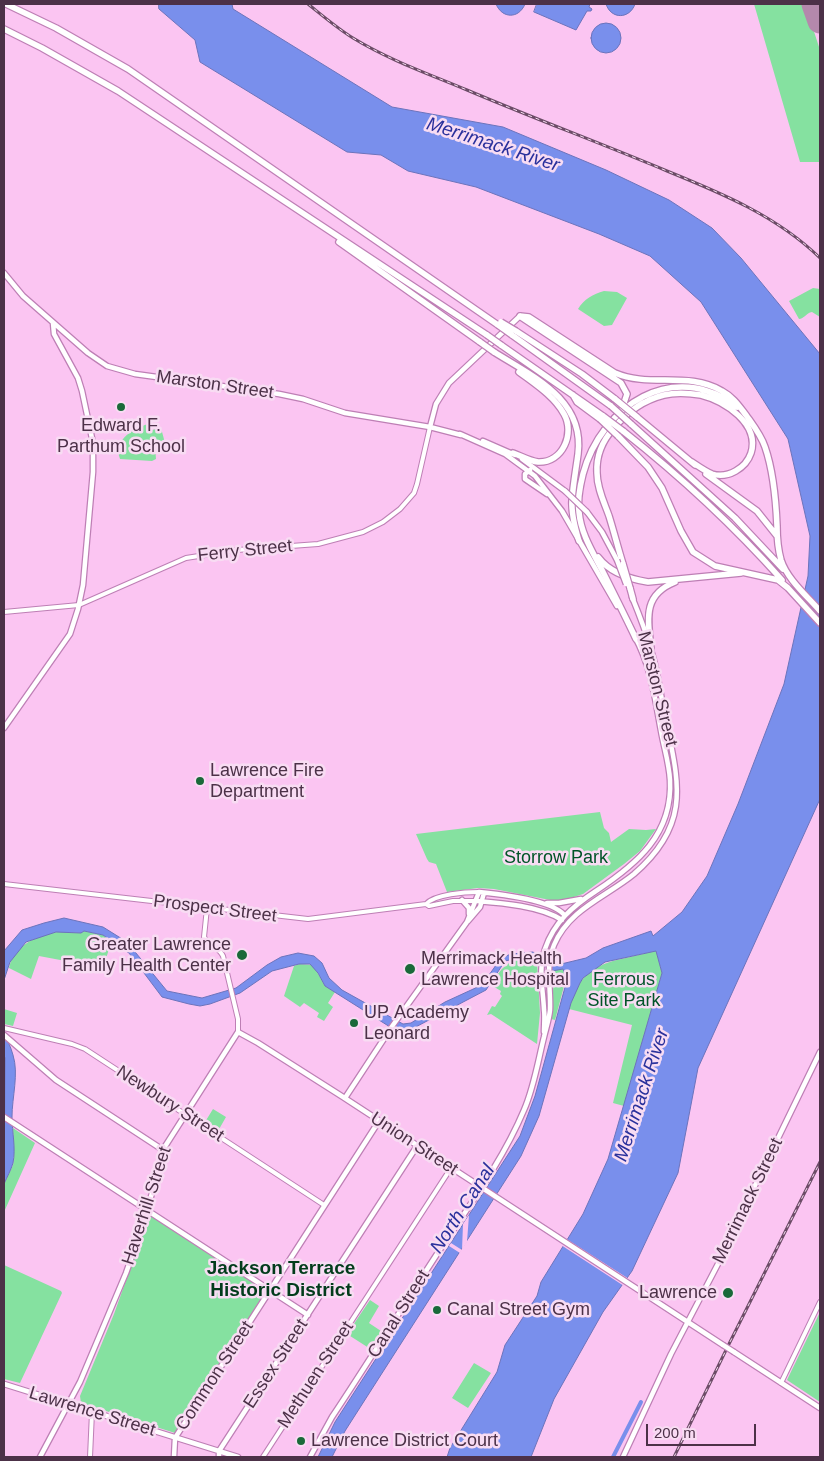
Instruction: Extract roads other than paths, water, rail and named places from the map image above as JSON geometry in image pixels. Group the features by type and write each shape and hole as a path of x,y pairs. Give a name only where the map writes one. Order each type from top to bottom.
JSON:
{"highway":[{"path":"6,4 56,28 128,69 459,297 582,374 757,511 777,536"},
{"path":"4,29 113,88 571,392 706,503 776,573 820,623"},
{"path":"310,219 386,277 494,352 549,395 562,410 569,427 568,439 563,449 555,456 546,461 539,462 512,453"},
{"path":"520,316 621,382 627,394 621,410"},
{"path":"520,316 529,317 624,377 694,380 709,385 734,400 756,428 766,448 773,490 777,536 781,559 785,569 820,611"},
{"path":"514,333 611,406 735,518 820,611"},
{"path":"494,352 547,386 560,397 568,408 578,436 579,451 572,500 573,519 579,541"},
{"path":"636,639 580,523 578,503 582,478 587,460 596,441 608,423 621,410 638,399 665,389 687,387 704,390 717,395 744,413"},
{"path":"633,599 620,562 597,479 598,458 603,444 609,434 627,414 650,399 678,393 704,396 719,402 740,417 748,429 752,446 749,457 743,466 726,475 712,474 692,462"},
{"path":"620,434 662,488 681,532 694,552 715,566 778,580 788,588 820,623"},
{"path":"592,550 600,561 609,568 634,580 648,582 749,573"},
{"path":"651,649 647,618 650,606 659,591 683,579"}],"main road":[{"name":"Marston Street","path":"4,273 23,296 97,360 107,366 124,372 303,399 345,413 460,434 490,443 512,453 565,490 587,512 602,532 620,562"},
{"path":"430,427 436,404 450,383 520,316"},
{"path":"4,728 70,634 83,585 94,457 78,378 54,334 53,323"},
{"name":"Marston Street","path":"460,434 500,451 528,470 554,499 636,639 647,664 670,781 669,803 660,829 644,854 628,868 585,898 561,920"},
{"path":"541,472 528,470 524,477 528,483 554,499"},
{"name":"Marston Street","path":"568,922 648,861 665,838 673,818 677,796 676,769 651,649 633,599"},
{"path":"467,922 481,893"},
{"path":"345,1098 398,1018 467,922 480,907 483,901 481,893"},
{"name":"Prospect Street","path":"481,893 554,906 565,915"},
{"name":"Prospect Street","path":"541,903 559,903 585,898"},
{"path":"462,900 469,908 467,922"},
{"name":"Prospect Street","path":"477,901 550,913 568,922"},
{"path":"565,915 568,922"},
{"name":"Canal Street","path":"544,1033 541,968 545,949 561,920"},
{"name":"Canal Street","path":"310,1457 332,1418 399,1313 483,1189 508,1144 525,1108 549,1019 548,972 552,951 558,936 568,922"},
{"name":"Union Street","path":"238,1032 251,1038 345,1098 820,1408"},
{"name":"Haverhill Street","path":"40,1457 92,1356 126,1273 147,1210 163,1150 184,1114 238,1032"},
{"path":"4,1036 56,1080 163,1150"},
{"name":"Merrimack Street","path":"623,1457 671,1354 731,1239 820,1052"},
{"path":"4,1117 308,1315"},
{"name":"Common Street","path":"174,1457 175,1438 379,1121"},
{"name":"Essex Street","path":"219,1451 417,1146"},
{"name":"Lawrence Street","path":"4,1384 238,1457"},
{"path":"219,1451 219,1457"}],"street":[{"name":"Ferry Street","path":"4,612 79,605 186,558 228,551 318,544 370,529 400,509 414,492 430,427"},
{"name":"Prospect Street","path":"4,884 308,919 426,904 429,906 462,900 477,901"},
{"name":"Prospect Street","path":"426,904 429,900 455,894 481,893"},
{"path":"207,908 204,937 210,945 220,950 226,964 240,1026 238,1032"},
{"name":"Newbury Street","path":"4,1028 80,1046 324,1205"},
{"name":"Methuen Street","path":"263,1457 450,1168"},
{"path":"781,1383 820,1302"},
{"path":"90,1457 92,1412"}],"water":[{"name":"Merrimack River","path":"159,4 232,4 233,9 392,107 503,127 606,170 669,200 712,228 741,258 820,354 820,799 698,1068 678,1173 632,1271 603,1312 554,1399 531,1457 447,1457 450,1448 497,1372 505,1345 537,1296 541,1282 583,1214 608,1159 662,973 656,951 605,962 583,978 571,1003 539,1116 521,1156 345,1431 332,1457 318,1457 335,1422 520,1136 535,1096 567,980 563,969 552,971 535,961 525,959 505,961 486,990 408,1031 398,1032 325,986 318,973 310,964 299,964 272,971 240,993 200,1006 162,997 129,953 103,935 84,931 81,933 56,932 26,942 10,962 4,980 4,951 22,930 64,918 103,927 127,942 167,991 202,998 236,988 281,957 298,953 314,956 322,963 329,978 342,990 403,1024 411,1023 445,1002 482,985 501,958 511,954 533,952 553,965 557,965 586,958 603,948 651,931 653,936 682,912 707,876 738,804 784,684 808,576 810,536 788,439 701,302 650,256 599,234 476,187 408,171 381,155 347,152 200,62 195,40 159,9"},
{"path":"496,4 525,4 515,15 506,15"},
{"path":"537,4 590,4 589,7 592,9 587,11 576,30 534,12"},
{"path":"606,4 635,4 629,13 620,16 612,13"},
{"path":"606,23 617,27 621,38 617,49 606,53 595,49 591,38 595,27"},
{"path":"4,1033 15,1062 15,1078 12,1117 14,1157 4,1184 5,1058"}],"waterway":[{"path":"613,1457 641,1402"}],"railway":[{"path":"308,4 353,38 395,60 728,197 786,230 820,258"},
{"path":"674,1457 820,1162"}],"place":[{"name":"Edward F. Parthum School","path":"121,407"},
{"name":"Lawrence Fire Department","path":"200,781"},
{"name":"Greater Lawrence Family Health Center","path":"242,955"},
{"name":"Merrimack Health Lawrence Hospital","path":"410,969"},
{"name":"UP Academy Leonard","path":"354,1023"},
{"name":"Lawrence","path":"728,1293"},
{"name":"Canal Street Gym","path":"437,1310"},
{"name":"Lawrence District Court","path":"301,1441"}],"district":[{"name":"Jackson Terrace Historic District","path":"281,1280"}],"park label":[{"name":"Storrow Park","path":"556,858"},
{"name":"Ferrous Site Park","path":"624,990"}],"water label":[{"name":"North Canal","path":"463,1209"}]}
